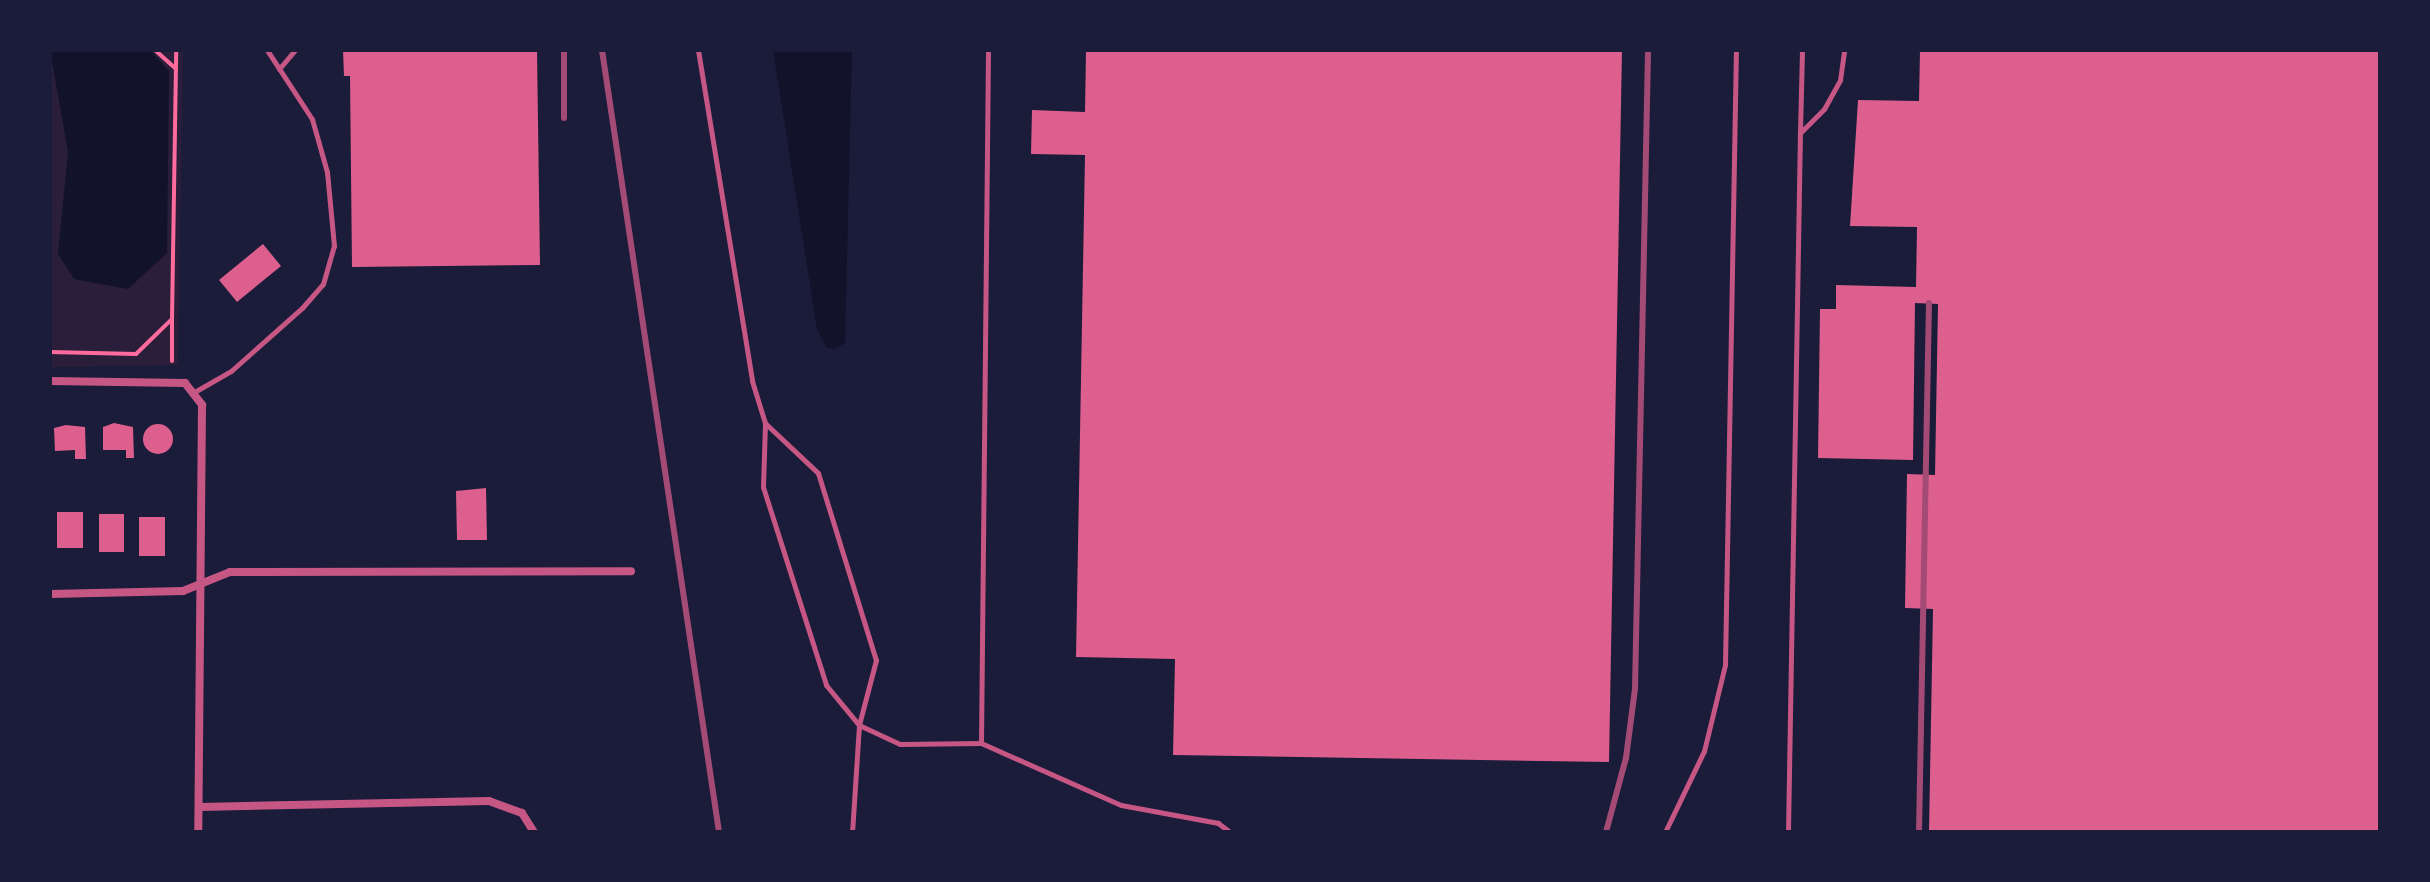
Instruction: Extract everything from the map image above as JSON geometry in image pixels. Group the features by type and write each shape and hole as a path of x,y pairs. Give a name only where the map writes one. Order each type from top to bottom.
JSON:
{"street":[{"path":"50,381 152,379 185,383 196,391 202,405 198,832"},
{"path":"50,594 183,591 230,572 631,571"},
{"path":"199,807 489,801 522,813 534,832"}],"lane":[{"path":"196,391 231,371 302,308 323,284 334,246 327,172 312,119 267,50"},
{"path":"279,69 295,50"},
{"path":"698,50 752,381 765,423 763,487 826,685 859,725 900,744 981,743 1121,805 1218,823 1230,832"},
{"path":"981,743 988,50"},
{"path":"1665,832 1704,751 1725,665 1736,50"},
{"path":"1788,832 1802,50"},
{"path":"1800,133 1824,109 1840,80 1844,50"},
{"path":"765,423 818,473 876,660 859,725 852,832"}],"path":[{"path":"155,50 176,69"},
{"path":"172,361 176,50"},
{"path":"50,352 136,354 172,319"}],"shaded area":[{"path":"50,50 183,50 178,365 50,367"},
{"path":"50,50 150,50 169,71 167,253 128,289 74,279 58,254 68,152"},
{"path":"773,50 852,50 845,343 834,349 826,347 817,329"}],"building":[{"path":"343,50 537,50 540,265 352,267 350,76 344,76"},
{"path":"1086,50 1622,50 1609,762 1173,755 1175,659 1076,657 1085,155 1031,154 1032,110 1085,112"},
{"path":"1920,50 2380,50 2380,832 1929,832 1933,609 1905,608 1907,474 1935,475 1938,304 1915,303 1913,460 1818,458 1820,309 1836,309 1836,285 1916,287 1917,227 1850,226 1858,100 1919,101"},
{"path":"263,244 281,266 237,302 219,280"},
{"path":"114,423 133,427 134,458 126,458 126,450 103,450 103,427"},
{"path":"158,424 169,428 173,439 169,450 158,454 147,450 143,439 147,428"},
{"path":"66,425 85,427 86,459 75,459 75,450 55,451 54,428"},
{"path":"486,488 487,540 457,540 456,491"},
{"path":"57,512 83,512 83,548 57,548"},
{"path":"99,514 124,514 124,552 99,552"},
{"path":"139,517 165,517 165,556 139,556"}],"railway":[{"path":"564,50 564,118"},
{"path":"602,50 719,832"},
{"path":"1606,832 1626,758 1635,689 1648,50"},
{"path":"1919,832 1929,303"}]}
